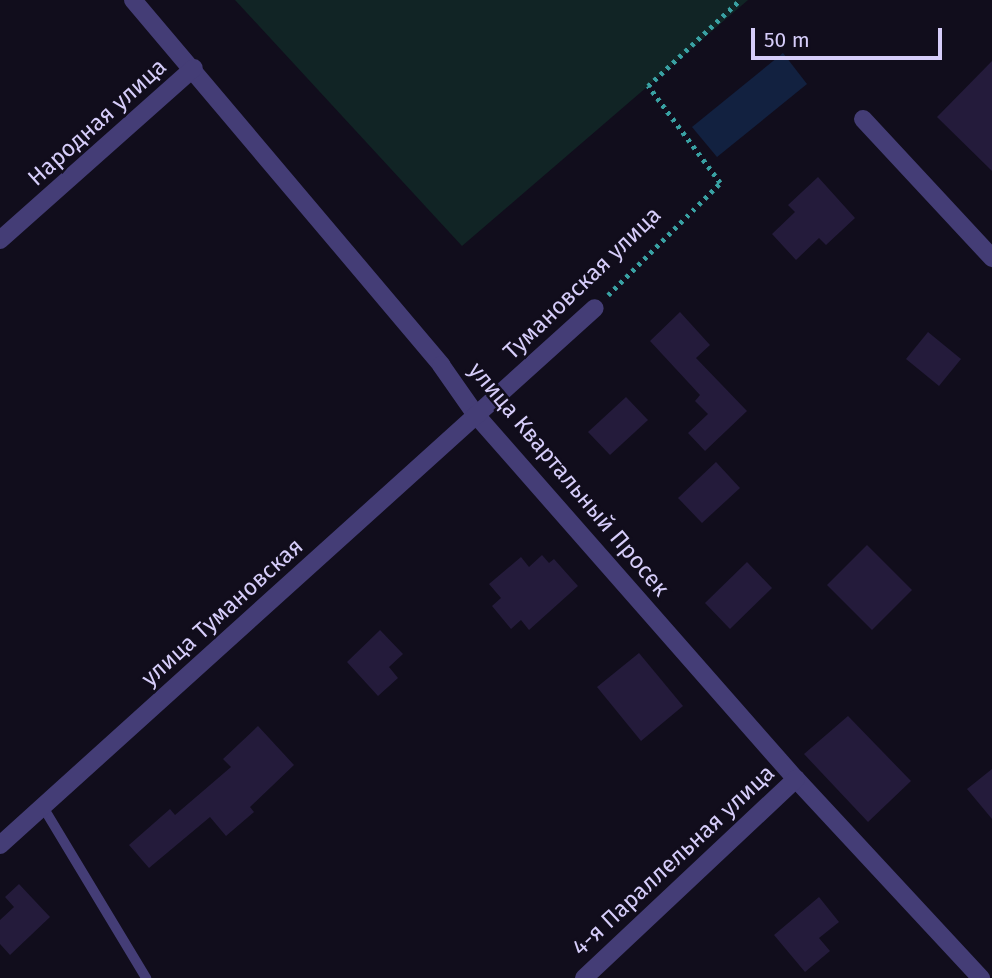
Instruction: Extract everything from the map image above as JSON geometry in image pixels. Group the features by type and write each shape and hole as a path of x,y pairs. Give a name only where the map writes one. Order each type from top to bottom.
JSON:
{"street":[{"name":"улица Квартальный Просек","path":"133,0 194,68 441,365 476,415 796,779 981,978"},
{"name":"Народная улица","path":"0,240 194,68"},
{"path":"863,119 992,258"},
{"name":"Тумановская улица","path":"476,415 595,307"},
{"name":"улица Тумановская","path":"0,845 476,415"},
{"name":"4-я Параллельная улица","path":"584,978 796,779"}],"lane":[{"path":"43,807 146,978"}],"path":[{"name":"Тумановская улица","path":"595,307 720,183 648,86 740,0"}],"green space":[{"path":"235,0 748,0 462,246"}],"water":[{"path":"783,53 807,84 717,157 692,127"}],"building":[{"path":"992,61 992,171 937,117"},
{"path":"818,177 855,218 826,245 819,238 796,260 772,234 795,212 788,205"},
{"path":"680,312 710,345 696,358 747,411 705,451 688,433 708,414 695,401 700,395 650,341"},
{"path":"928,332 961,359 939,386 906,359"},
{"path":"626,397 648,420 610,455 588,432"},
{"path":"716,462 740,488 702,523 678,498"},
{"path":"867,545 912,590 872,630 827,585"},
{"path":"542,555 549,563 554,559 578,586 529,630 521,620 511,629 492,606 501,598 489,584 521,557 529,567"},
{"path":"747,562 772,588 730,629 705,603"},
{"path":"380,630 403,654 389,667 398,678 378,696 347,662"},
{"path":"639,653 683,706 641,741 597,687"},
{"path":"848,716 911,781 868,822 804,754"},
{"path":"258,726 294,765 250,807 254,812 226,836 210,817 149,868 129,845 170,809 175,815 231,767 223,759"},
{"path":"992,769 992,819 967,789"},
{"path":"19,884 50,917 10,955 0,944 0,920 14,907 5,897"},
{"path":"819,897 839,922 819,938 830,951 805,972 774,935"}]}
